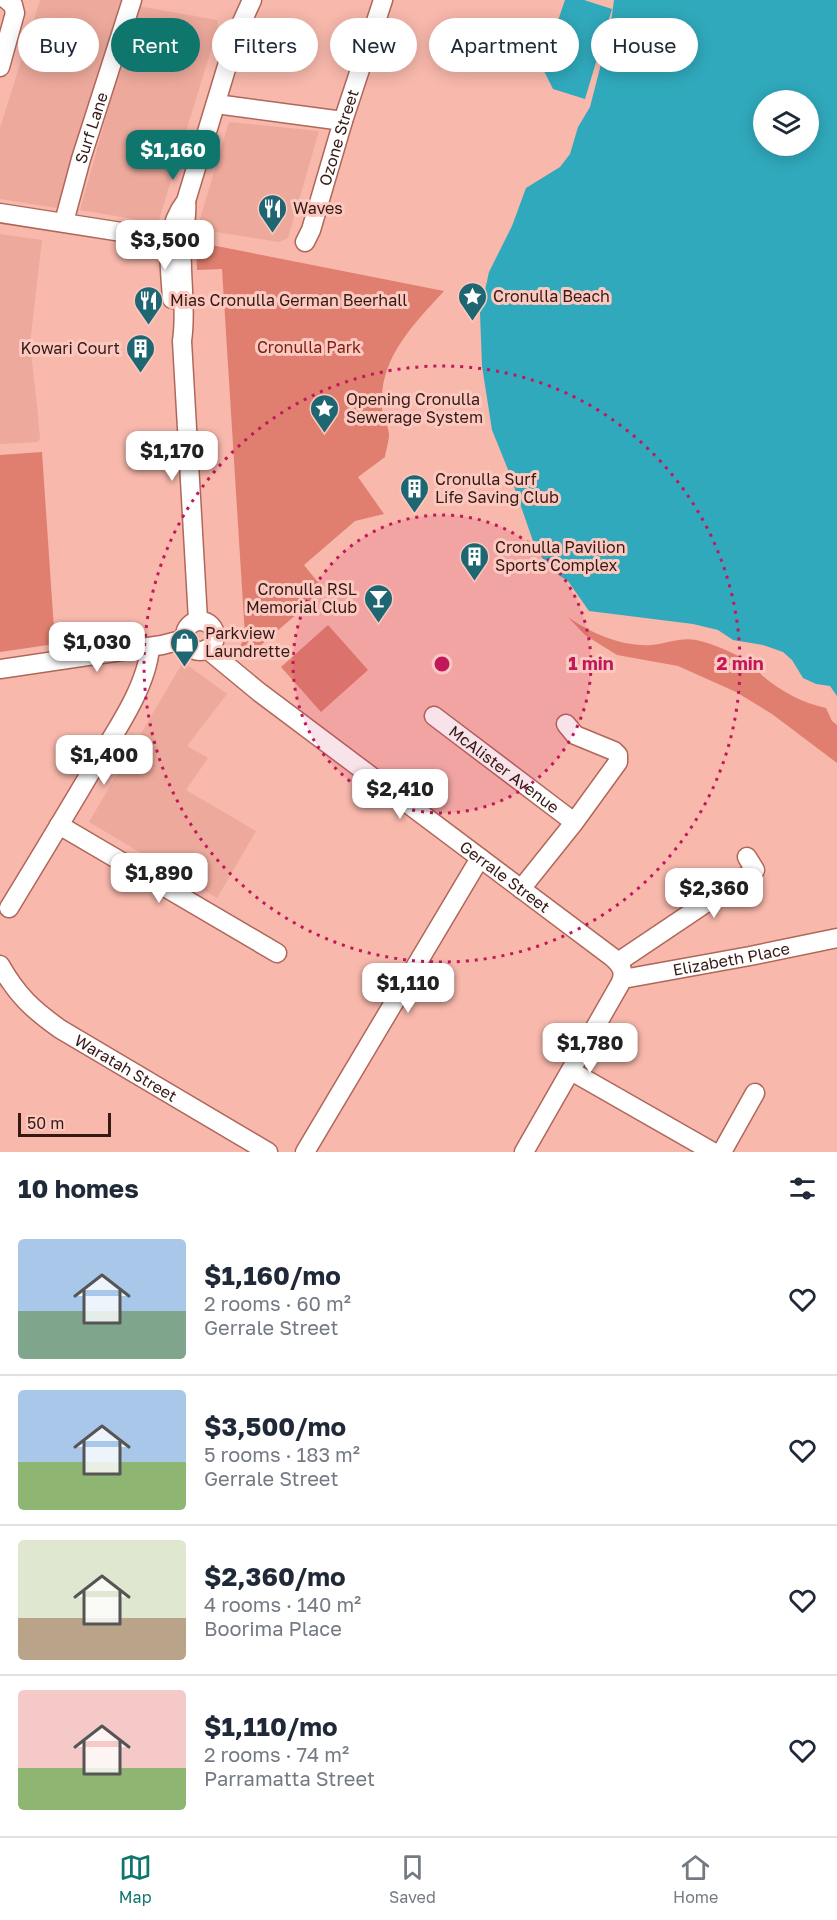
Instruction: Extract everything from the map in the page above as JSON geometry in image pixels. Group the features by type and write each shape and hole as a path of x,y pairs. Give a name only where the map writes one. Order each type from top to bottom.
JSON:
{"street":[{"name":"Surf Lane","path":"64,222 81,159 132,0"},
{"path":"198,620 182,341 173,304 176,214 186,201 237,33 252,0"},
{"name":"Ozone Street","path":"304,242 311,230 382,1"},
{"path":"0,68 15,9 10,2"},
{"path":"216,104 344,121"},
{"path":"0,213 176,240"},
{"path":"184,639 187,627 198,620"},
{"path":"184,639 193,650 198,651 207,649 214,642 215,633 211,625 198,620"},
{"path":"0,669 150,647 184,639"},
{"path":"9,908 142,682 147,670 150,647"},
{"name":"Gerrale Street","path":"207,649 259,692 521,889 620,970"},
{"name":"McAlister Avenue","path":"434,716 574,822"},
{"path":"521,889 616,766 619,758 610,748 575,735 566,724"},
{"path":"59,825 277,952"},
{"path":"524,1152 571,1071 620,970 755,870 747,857"},
{"path":"305,1152 480,858"},
{"name":"Elizabeth Place","path":"620,970 750,956 837,938"},
{"name":"Waratah Street","path":"0,966 17,993 36,1012 60,1029 268,1152"},
{"path":"571,1071 712,1152"},
{"path":"722,1152 755,1093"}],"shaded area":[{"path":"40,0 126,0 121,18 111,18 111,50 63,209 0,199 0,128 18,70 99,72 99,18 34,18"},
{"path":"137,6 212,19 212,47 158,223 80,210 119,72 200,72 200,18 134,18"},
{"path":"229,122 319,131 288,238 279,242 197,229"},
{"path":"0,234 42,240 30,344 40,439 38,442 0,444"},
{"path":"183,662 227,694 187,746 208,758 186,790 256,831 217,898 89,822"}],"green space":[{"name":"Cronulla Park","path":"196,242 444,291 410,329 392,357 386,372 382,410 389,440 385,457 358,477 384,514 355,521 304,565 321,586 320,594 246,658 237,653 245,636 222,269 197,270"},
{"path":"42,452 55,644 0,652 0,455"},
{"path":"568,617 597,633 629,644 651,645 685,639 696,640 718,647 754,665 764,677 785,692 826,708 832,721 837,725 837,763 772,714 736,692 678,666 617,655 585,635"},
{"path":"328,625 368,670 321,712 281,667"}],"water":[{"path":"565,0 584,0 612,9 609,18 591,18 591,72 593,72 585,99 553,89 544,72 579,72 579,18 559,18"},
{"path":"614,0 837,0 837,696 830,686 816,684 803,678 792,660 783,652 763,645 733,640 718,630 693,624 589,611 568,581 548,568 533,541 492,430 482,366 480,313 489,272 512,226 526,188 560,167 570,154 578,127 590,107 599,72 698,72 698,18 612,18"}],"place":[{"name":"Waves","path":"272,234"},
{"name":"Cronulla Beach","path":"472,322"},
{"name":"Mias Cronulla German Beerhall","path":"149,326"},
{"name":"Kowari Court","path":"141,374"},
{"name":"Opening Cronulla Sewerage System","path":"325,434"},
{"name":"Cronulla Surf Life Saving Club","path":"414,514"},
{"name":"Cronulla Pavilion Sports Complex","path":"474,582"},
{"name":"Cronulla RSL Memorial Club","path":"378,624"},
{"name":"Parkview Laundrette","path":"184,668"}]}
